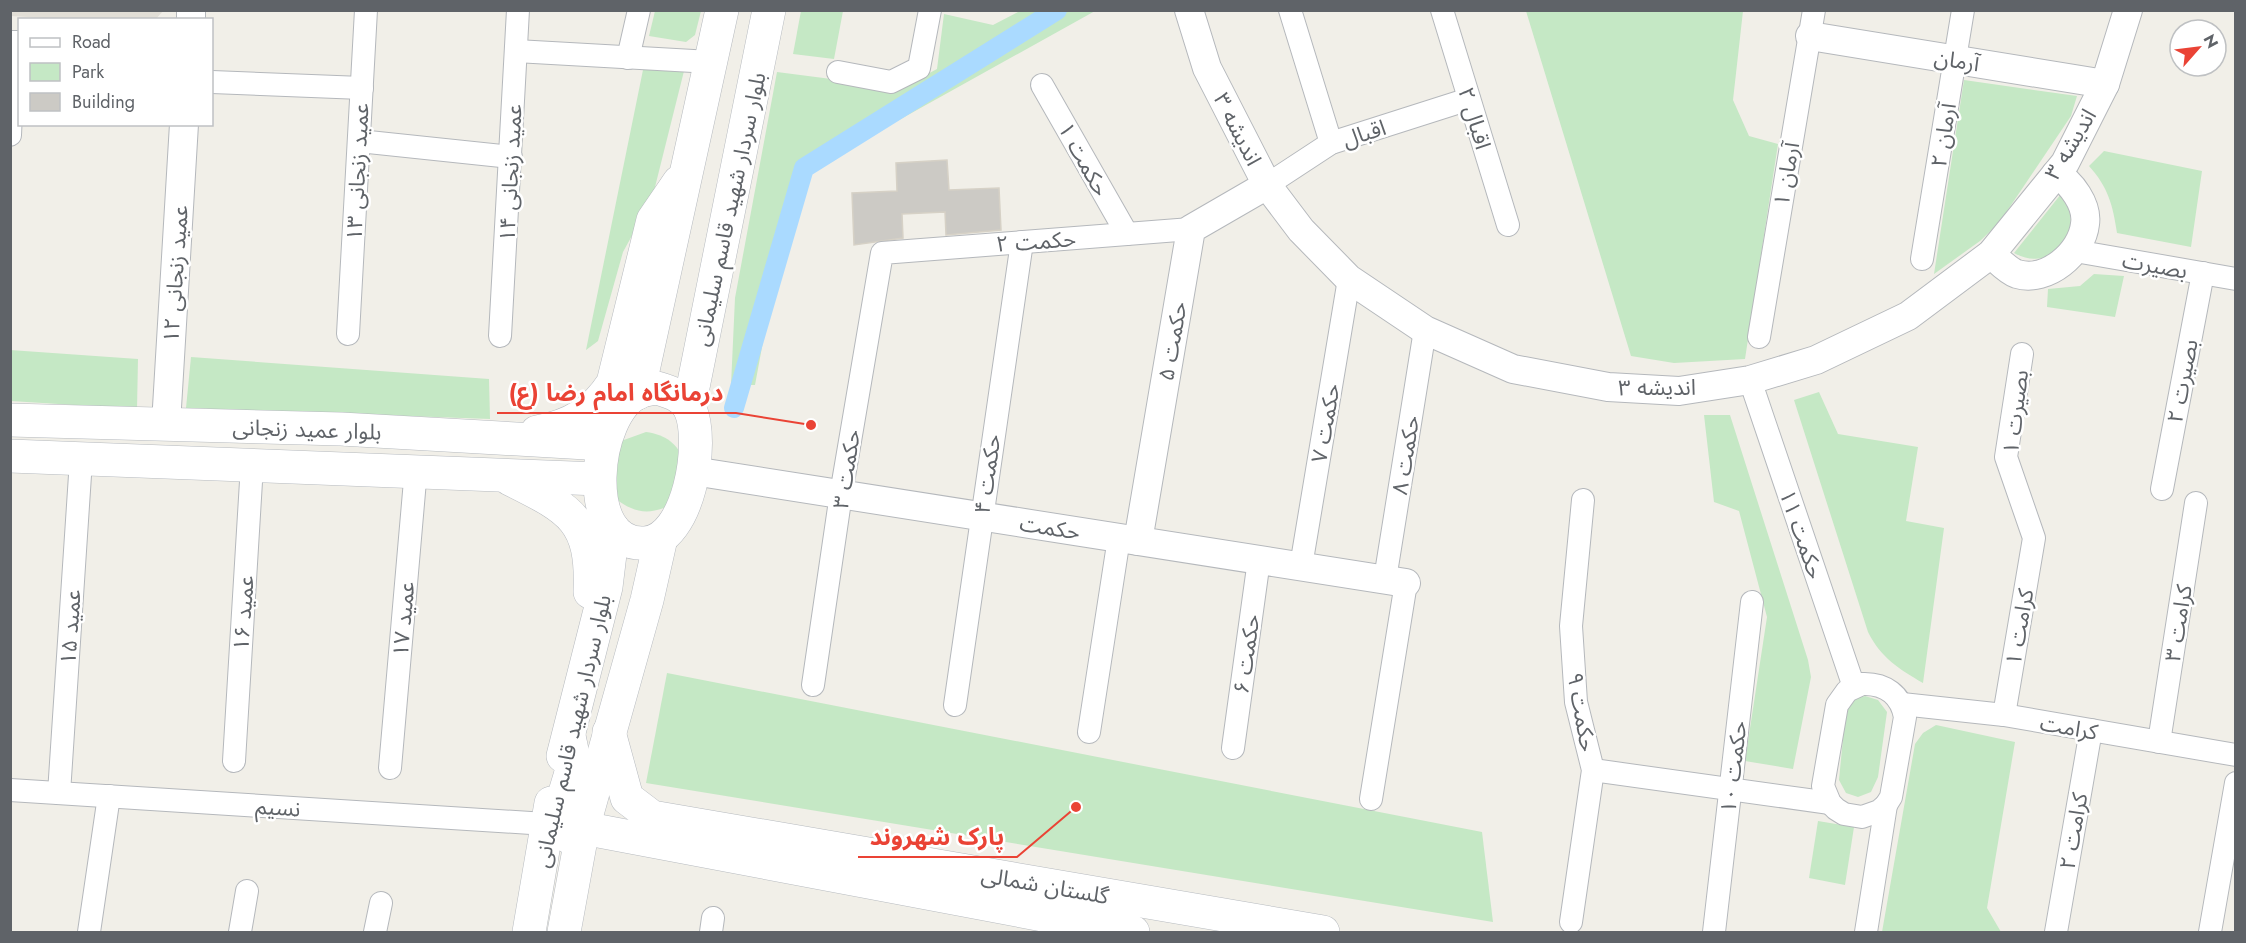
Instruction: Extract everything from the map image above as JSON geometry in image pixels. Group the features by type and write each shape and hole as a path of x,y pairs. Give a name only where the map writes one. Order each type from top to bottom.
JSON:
{"main road":[{"path":"638,393 655,326 722,10"},
{"name":"بلوار سردار شهید قاسم سلیمانی","path":"689,407 769,10"},
{"path":"498,439 555,429 580,419 601,401 613,383 620,360 653,220 689,168"},
{"path":"655,326 657,337 664,346 675,351 686,350 696,344 702,335"},
{"path":"657,388 676,393 689,407 696,439 693,471 682,509 672,526 661,538 645,543 627,540 613,530 602,499 600,479 604,444 616,417 624,404 638,393 657,388"},
{"name":"بلوار عمید زنجانی","path":"10,420 341,429 604,444"},
{"path":"558,476 567,472 573,464 574,453 563,442"},
{"name":"بلوار عمید زنجانی","path":"10,456 498,473 600,479"},
{"path":"498,473 551,499 570,513 583,532 591,554 588,652"},
{"name":"بلوار سردار شهید قاسم سلیمانی","path":"529,933 546,824 606,587 613,530"},
{"name":"بلوار سردار شهید قاسم سلیمانی","path":"564,933 583,828 647,600 661,538"},
{"path":"606,587 626,577 637,580 644,589 647,600"},
{"name":"گلستان شمالی","path":"609,732 627,798 652,817 1323,933"},
{"name":"گلستان شمالی","path":"568,735 574,761 560,819 560,830 564,836 572,838 583,828 1112,931"}],"street":[{"name":"عمید زنجانی ۱۳","path":"348,334 366,10"},
{"name":"عمید زنجانی ۱۴","path":"500,336 519,10"},
{"path":"628,58 639,10"},
{"path":"838,72 891,82 919,68 930,10"},
{"name":"اندیشه ۳","path":"1189,10 1207,68 1267,185 1301,230 1349,279 1425,330 1513,369 1608,387 1679,391 1750,380 1816,360 1908,316 1991,254 2065,163 2104,84 2128,10"},
{"path":"1290,10 1331,143"},
{"name":"اقبال ۲","path":"1442,10 1508,225"},
{"name":"آرمان ۲","path":"1922,259 1964,10"},
{"name":"آرمان","path":"1812,23 1955,60 2104,84"},
{"name":"آرمان ۱","path":"1759,337 1812,23"},
{"path":"10,135 15,45"},
{"path":"516,51 711,62"},
{"path":"213,82 362,88"},
{"name":"حکمت ۱","path":"1042,85 1127,234"},
{"name":"اقبال","path":"1267,185 1331,143 1469,99"},
{"name":"عمید زنجانی ۱۲","path":"166,424 184,126"},
{"path":"359,141 511,157"},
{"path":"1991,254 2016,273 2037,275 2061,263 2075,251 2086,223 2078,196 2066,179 2056,174"},
{"path":"1191,229 1267,185"},
{"name":"حکمت ۲","path":"882,254 1191,229"},
{"name":"حکمت ۵","path":"1089,732 1191,229"},
{"name":"حکمت ۴","path":"955,705 1022,242"},
{"name":"بصیرت","path":"2075,251 2235,279"},
{"name":"حکمت ۳","path":"813,685 841,494 882,254"},
{"name":"بصیرت ۲","path":"2162,489 2203,273"},
{"name":"حکمت ۷","path":"1301,566 1349,279"},
{"name":"حکمت ۸","path":"1371,799 1425,330"},
{"name":"بصیرت ۱","path":"2022,354 2006,457 2034,538"},
{"name":"حکمت ۱۱","path":"1750,380 1854,687"},
{"name":"عمید ۱۵","path":"59,793 81,460"},
{"name":"عمید ۱۶","path":"234,761 252,465"},
{"name":"عمید ۱۷","path":"390,768 416,470"},
{"name":"حکمت","path":"693,471 1396,581"},
{"name":"حکمت ۹","path":"1571,922 1593,770 1576,702 1571,626 1583,501"},
{"name":"کرامت ۳","path":"2159,742 2196,503"},
{"name":"کرامت ۱","path":"2004,715 2034,538"},
{"name":"حکمت ۶","path":"1233,748 1259,560"},
{"name":"حکمت ۱۰","path":"1714,933 1752,602"},
{"path":"1879,685 1894,694 1902,704 1905,717 1891,798 1886,805 1871,815 1862,817 1844,814 1830,803 1823,786 1837,705 1854,687 1879,685"},
{"name":"کرامت","path":"1902,704 2004,715 2235,755"},
{"name":"کرامت ۲","path":"2056,933 2091,730"},
{"path":"1593,770 1830,803"},
{"path":"2210,933 2235,783"},
{"name":"نسیم","path":"10,790 546,824"},
{"path":"89,933 109,796"},
{"path":"1866,933 1886,805"},
{"path":"240,933 247,891"},
{"path":"375,933 381,903"}],"shaded area":[{"path":"11,10 163,11 157,18 11,16"}],"green space":[{"path":"655,11 701,11 695,35 686,42 649,36"},
{"path":"801,11 843,11 834,59 793,54"},
{"path":"1020,11 1095,11 793,179 755,385 731,385 735,298 777,72 901,88 937,69 944,14 993,25"},
{"path":"1526,11 1743,11 1733,100 1749,136 1778,144 1745,359 1674,363 1631,356"},
{"path":"644,65 684,71 652,199 623,252 598,341 586,350"},
{"path":"1964,80 2077,96 2071,116 1999,223 1980,241 1934,274"},
{"path":"2104,151 2202,171 2191,247 2117,233 2109,197 2101,181 2089,166"},
{"path":"2061,194 2068,208 2071,222 2069,234 2063,245 2054,253 2042,258 2029,258 2014,253"},
{"path":"2094,274 2124,276 2115,317 2047,307 2048,289 2080,286"},
{"path":"10,350 138,359 137,409 11,401"},
{"path":"191,357 489,379 490,419 186,408"},
{"path":"1819,392 1838,434 1918,447 1906,521 1944,528 1923,683 1891,662 1868,632 1794,400"},
{"path":"1704,415 1730,415 1808,660 1811,677 1793,769 1745,761 1767,617 1739,511 1714,502"},
{"path":"646,432 670,441 685,462 666,507 653,511 635,510 617,500 607,463 621,441"},
{"path":"667,673 1482,832 1493,922 646,783"},
{"path":"1865,696 1878,700 1887,712 1878,777 1871,792 1858,797 1846,793 1839,780 1846,707 1853,699"},
{"path":"1936,725 2015,742 1987,908 2001,932 1882,932 1915,744 1923,733"},
{"path":"1818,821 1854,827 1845,885 1809,878"}],"building":[{"path":"947,160 949,190 999,188 1001,230 946,235 945,212 902,214 903,238 854,245 852,193 897,191 896,163"}],"waterway":[{"path":"734,408 804,168 1057,10"}],"place":[{"name":"درمانگاه امام رضا (ع)","path":"811,425"},
{"name":"پارک شهروند","path":"1076,807"}]}
